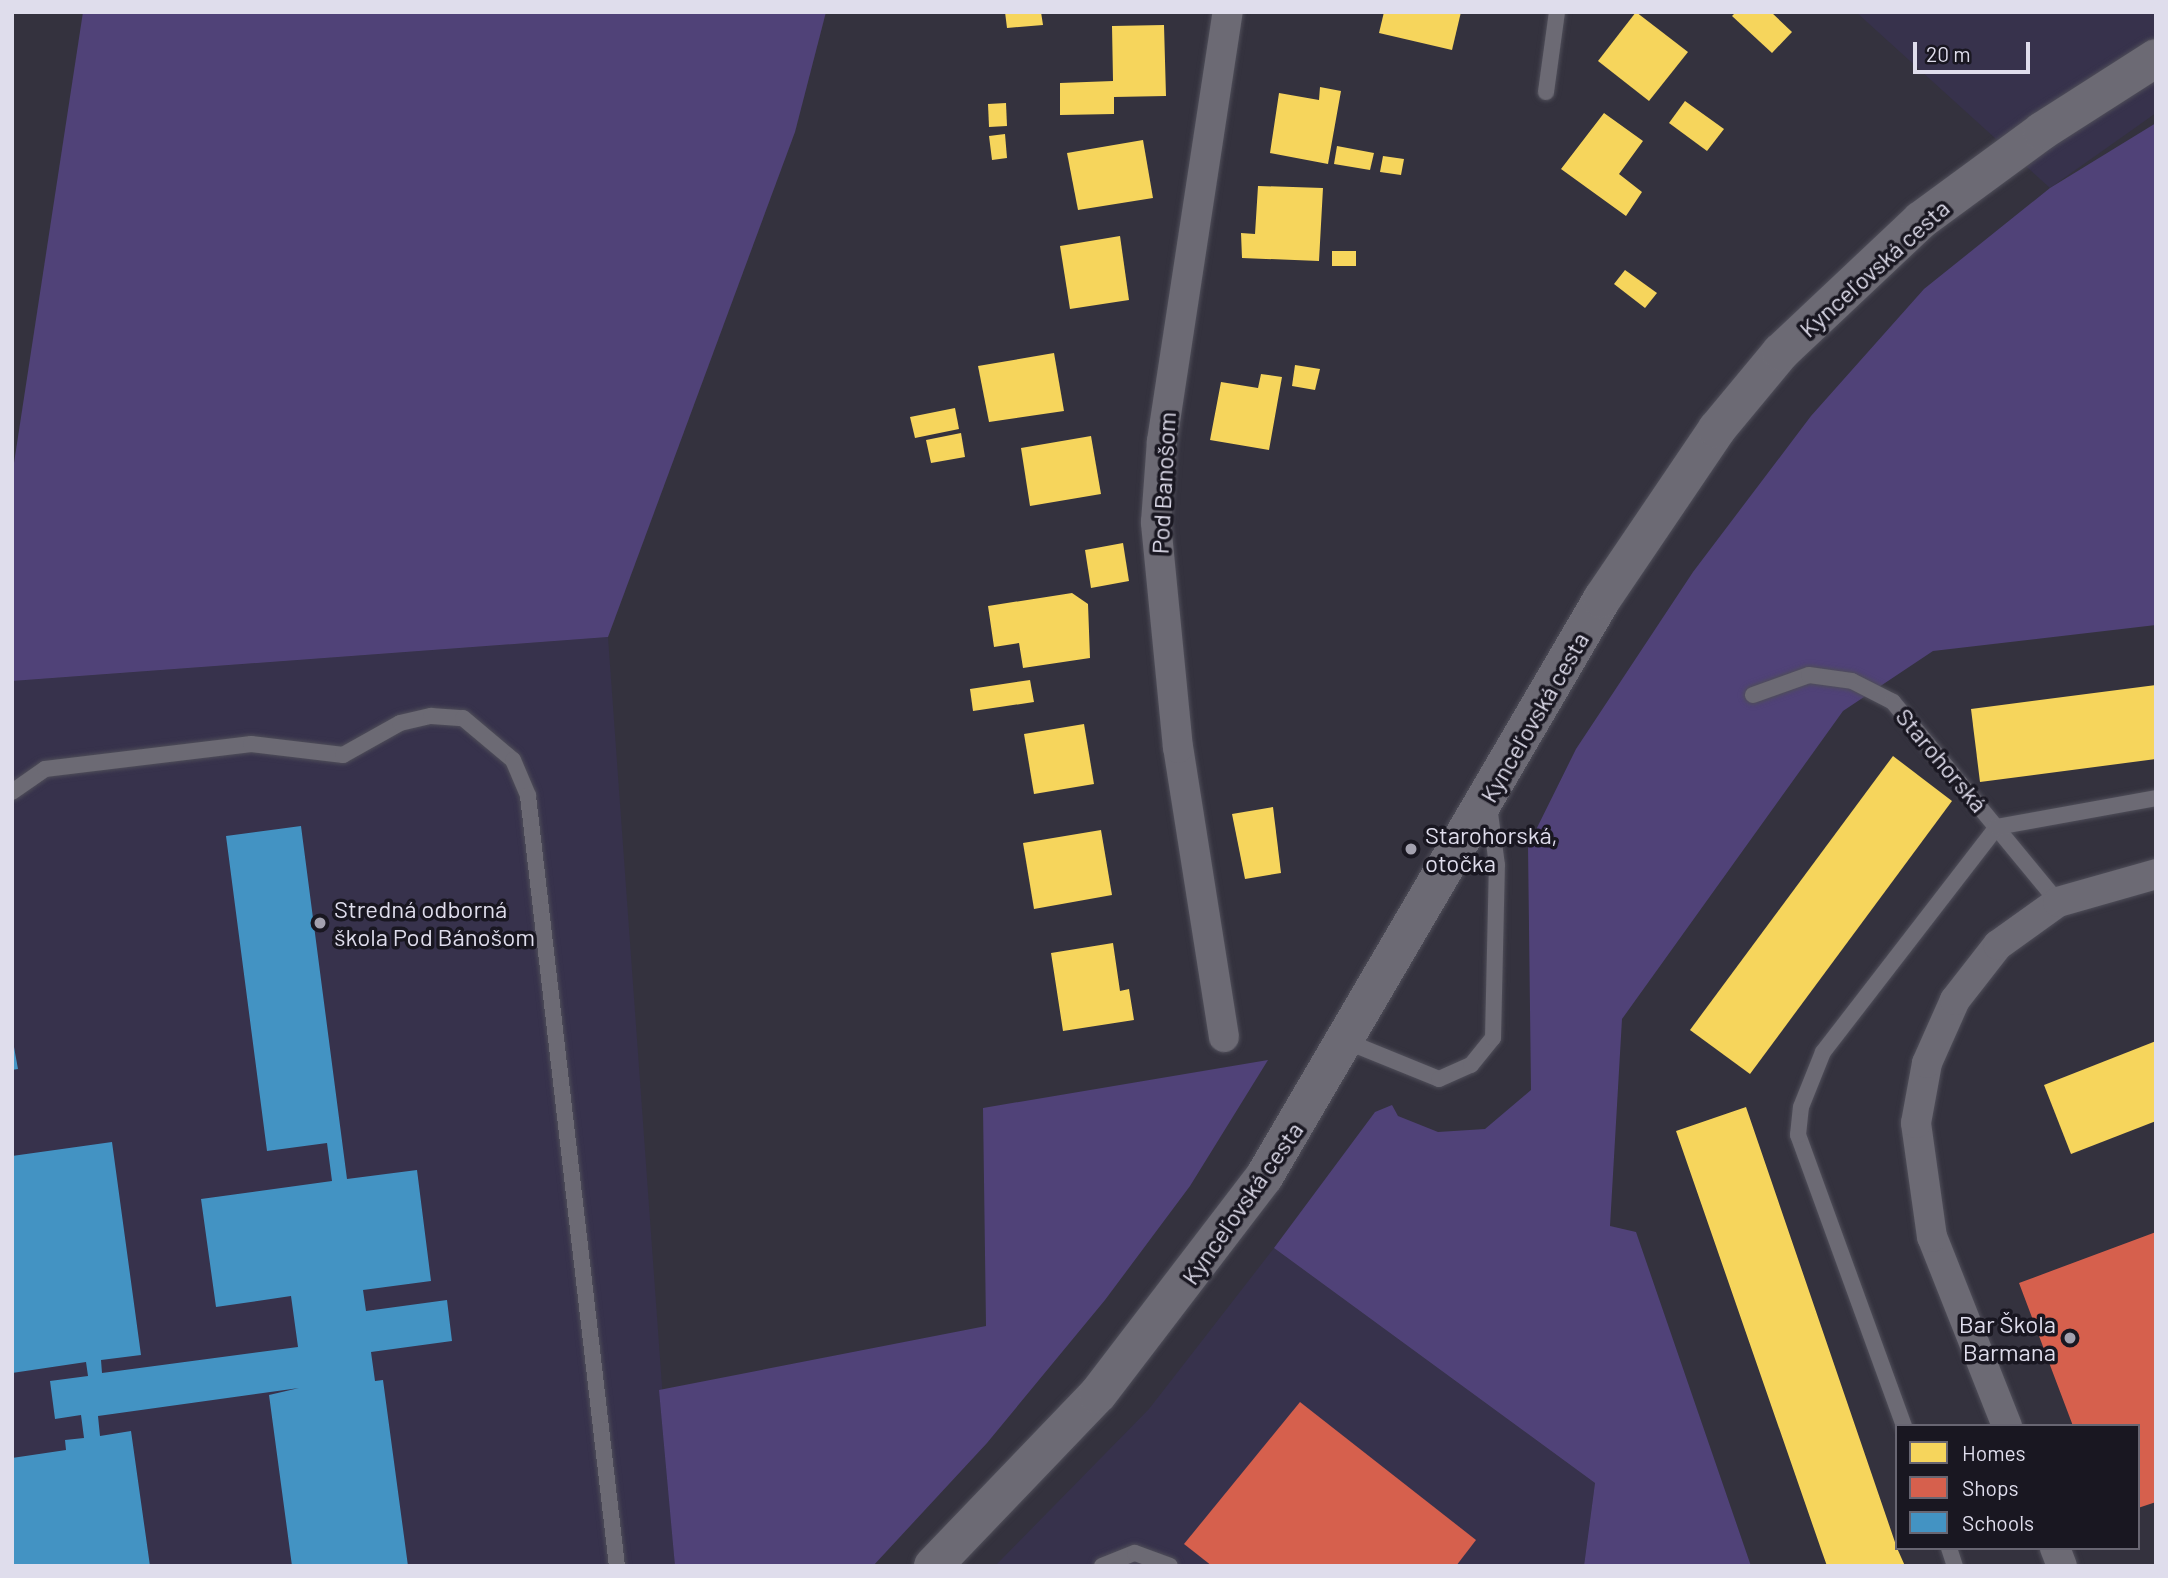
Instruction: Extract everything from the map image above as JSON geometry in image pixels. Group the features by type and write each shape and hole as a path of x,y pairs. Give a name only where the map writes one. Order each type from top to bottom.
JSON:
{"street":[{"name":"Pod Banošom","path":"1224,1037 1178,748 1156,522 1161,441 1228,12"},
{"name":"Kynceľovská cesta","path":"933,1566 1038,1459 1159,1320 1264,1177 1348,1042 1488,794 1660,508 1781,352 1922,220 2042,131 2156,58"},
{"path":"2006,1424 1932,1237 1916,1123 1927,1063 1955,1000 1998,945 2059,901 2156,874"}],"lane":[{"path":"1546,92 1557,12"},
{"name":"Starohorská","path":"1753,695 1809,674 1852,681 1893,702 2059,901"},
{"path":"12,792 45,769 251,744 343,755 400,723 431,716 463,718 513,760 528,796 617,1566"},
{"path":"1348,1042 1439,1079 1471,1065 1493,1038 1497,865 1488,794"},
{"path":"1903,1424 1798,1135 1801,1107 1823,1052 1997,827 2156,797"},
{"path":"1102,1566 1135,1553 1170,1566"}],"shaded area":[{"path":"83,12 826,12 795,132 608,637 12,681 12,476"},
{"path":"1856,12 2156,12 2156,113 2050,188"},
{"path":"2156,123 2156,625 1933,651 1843,711 1622,1019 1610,1226 1636,1232 1751,1566 1584,1566 1595,1483 1274,1248 1375,1112 1392,1105 1398,1116 1438,1132 1485,1129 1531,1090 1528,846 1576,749 1693,572 1811,416 1924,289 2050,188"},
{"name":"Stredná odborná škola Pod Bánošom","path":"608,637 675,1566 12,1566 12,681"},
{"path":"1268,1060 1190,1186 1105,1300 987,1443 873,1566 675,1566 659,1390 986,1326 983,1108"},
{"path":"1274,1248 1595,1483 1584,1566 995,1566 1149,1409"}],"building: Homes":[{"path":"1005,12 1041,12 1043,25 1007,28"},
{"path":"1384,12 1461,12 1452,50 1379,33"},
{"path":"1636,12 1688,52 1649,101 1598,61"},
{"path":"1736,12 1771,12 1792,32 1772,53 1732,16"},
{"path":"1164,25 1166,96 1114,97 1114,114 1060,115 1060,83 1113,81 1112,26"},
{"path":"1320,87 1341,91 1328,164 1270,153 1279,93 1319,100"},
{"path":"1685,101 1724,129 1707,151 1669,123"},
{"path":"1006,103 1007,126 989,127 988,104"},
{"path":"1604,113 1643,141 1619,174 1642,192 1626,216 1561,169"},
{"path":"1005,134 1007,158 992,160 989,136"},
{"path":"1143,140 1153,198 1078,210 1067,153"},
{"path":"1337,146 1374,153 1370,170 1334,164"},
{"path":"1383,156 1404,159 1401,175 1380,172"},
{"path":"1258,186 1323,188 1319,261 1242,258 1241,233 1255,234"},
{"path":"1120,236 1129,300 1070,309 1060,246"},
{"path":"1332,251 1356,251 1356,266 1332,266"},
{"path":"1625,270 1657,293 1645,308 1614,284"},
{"path":"1054,353 1064,411 989,422 978,366"},
{"path":"1295,365 1320,369 1315,390 1292,386"},
{"path":"1261,374 1282,377 1269,450 1210,440 1221,382 1258,388"},
{"path":"955,408 959,429 915,438 910,417"},
{"path":"961,433 965,457 931,463 926,440"},
{"path":"1091,436 1101,494 1030,506 1021,448"},
{"path":"1123,543 1129,581 1091,588 1085,550"},
{"path":"1072,593 1088,604 1090,658 1023,668 1019,643 994,647 988,606"},
{"path":"1030,680 1034,702 973,711 970,689"},
{"path":"2156,685 2156,759 1980,782 1971,709"},
{"path":"1084,724 1094,784 1034,794 1024,734"},
{"path":"1893,756 1952,801 1750,1074 1690,1030"},
{"path":"1273,807 1281,873 1245,879 1232,814"},
{"path":"1101,830 1112,895 1034,909 1023,843"},
{"path":"1113,943 1120,991 1129,989 1134,1020 1063,1031 1051,953"},
{"path":"2156,1041 2156,1121 2071,1154 2044,1085"},
{"path":"1746,1107 1895,1542 1895,1550 1898,1550 1905,1566 1827,1566 1676,1131"}],"building: Shops":[{"path":"2156,1232 2156,1502 2140,1507 2140,1424 2072,1424 2019,1283"},
{"path":"1300,1402 1476,1540 1456,1566 1212,1566 1184,1544"}],"building: Schools":[{"path":"301,826 347,1179 417,1170 431,1281 363,1290 366,1311 447,1300 452,1341 371,1352 375,1381 383,1380 408,1566 292,1566 269,1395 299,1388 98,1416 100,1436 131,1431 150,1566 12,1566 12,1458 66,1450 65,1440 84,1438 81,1415 55,1419 50,1381 88,1376 86,1362 12,1373 12,1156 112,1142 141,1355 101,1360 102,1373 298,1347 291,1296 216,1307 201,1199 332,1181 327,1143 267,1151 226,836"},
{"path":"12,1036 18,1069 12,1070"}],"place":[{"name":"Starohorská, otočka","path":"1411,849"},
{"name":"Stredná odborná škola Pod Bánošom","path":"320,923"},
{"name":"Bar Škola Barmana","path":"2070,1338"}]}
